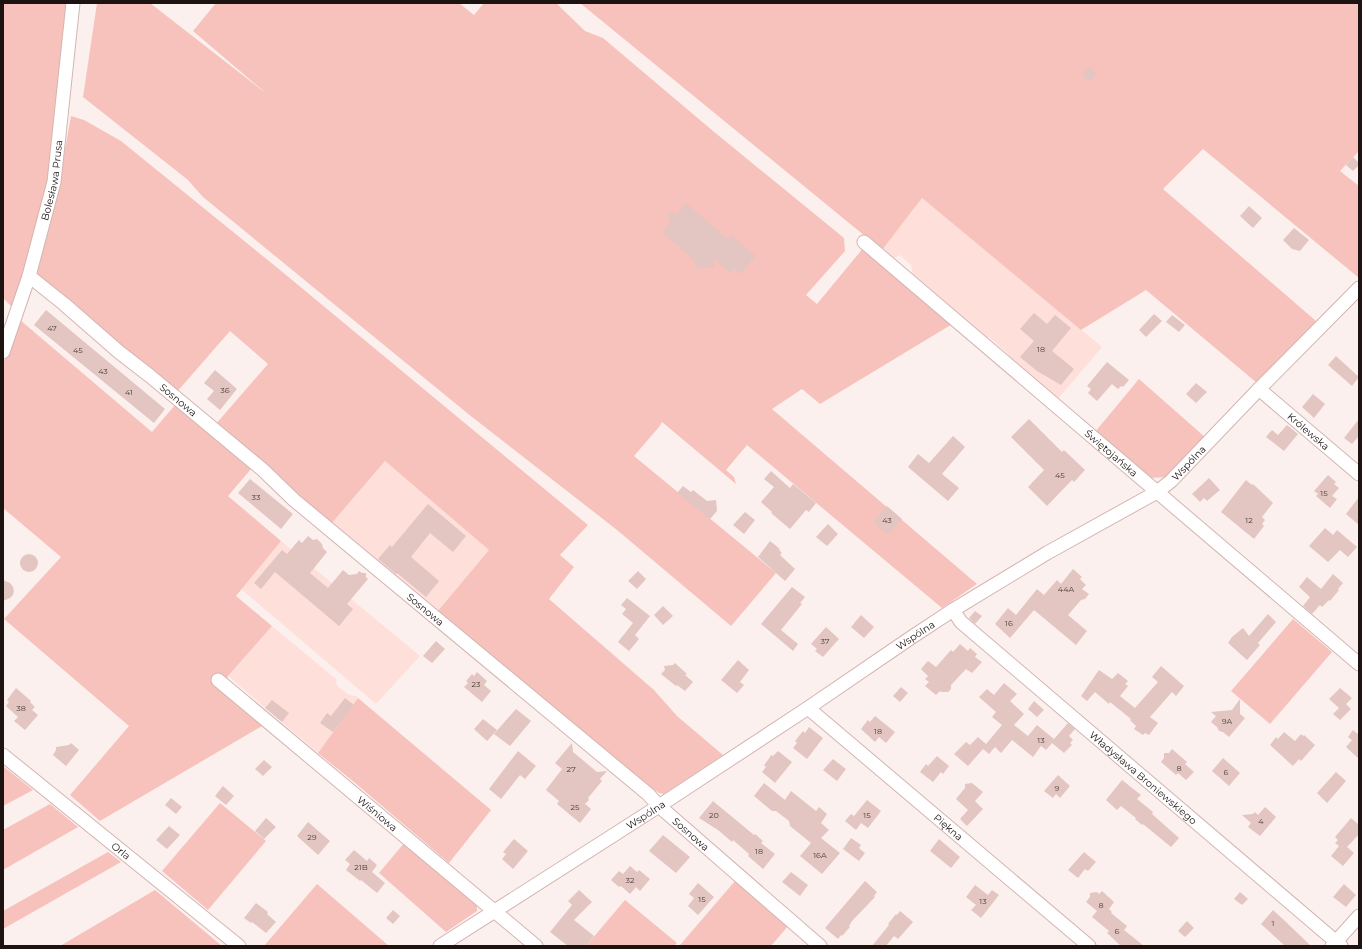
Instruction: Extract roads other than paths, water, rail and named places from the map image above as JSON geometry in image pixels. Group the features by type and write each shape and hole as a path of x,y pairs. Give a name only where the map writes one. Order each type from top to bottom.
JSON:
{"street":[{"name":"Bolesława Prusa","path":"3,352 28,276 54,182 73,3"},
{"name":"Świętojańska","path":"864,242 1359,664"},
{"name":"Sosnowa","path":"28,276 64,304 119,352 263,470 294,500 648,794 659,806 820,946"},
{"name":"Wspólna","path":"440,946 659,806 953,610 1048,553 1157,492 1171,481 1359,288"},
{"name":"Królewska","path":"1259,389 1359,474"},
{"name":"Władysława Broniewskiego","path":"953,610 961,622 1337,944"},
{"name":"Wiśniowa","path":"218,680 536,946"},
{"name":"Piękna","path":"808,708 1090,946"},
{"name":"Orla","path":"3,756 239,946"},
{"path":"1337,944 1359,916"}]}
